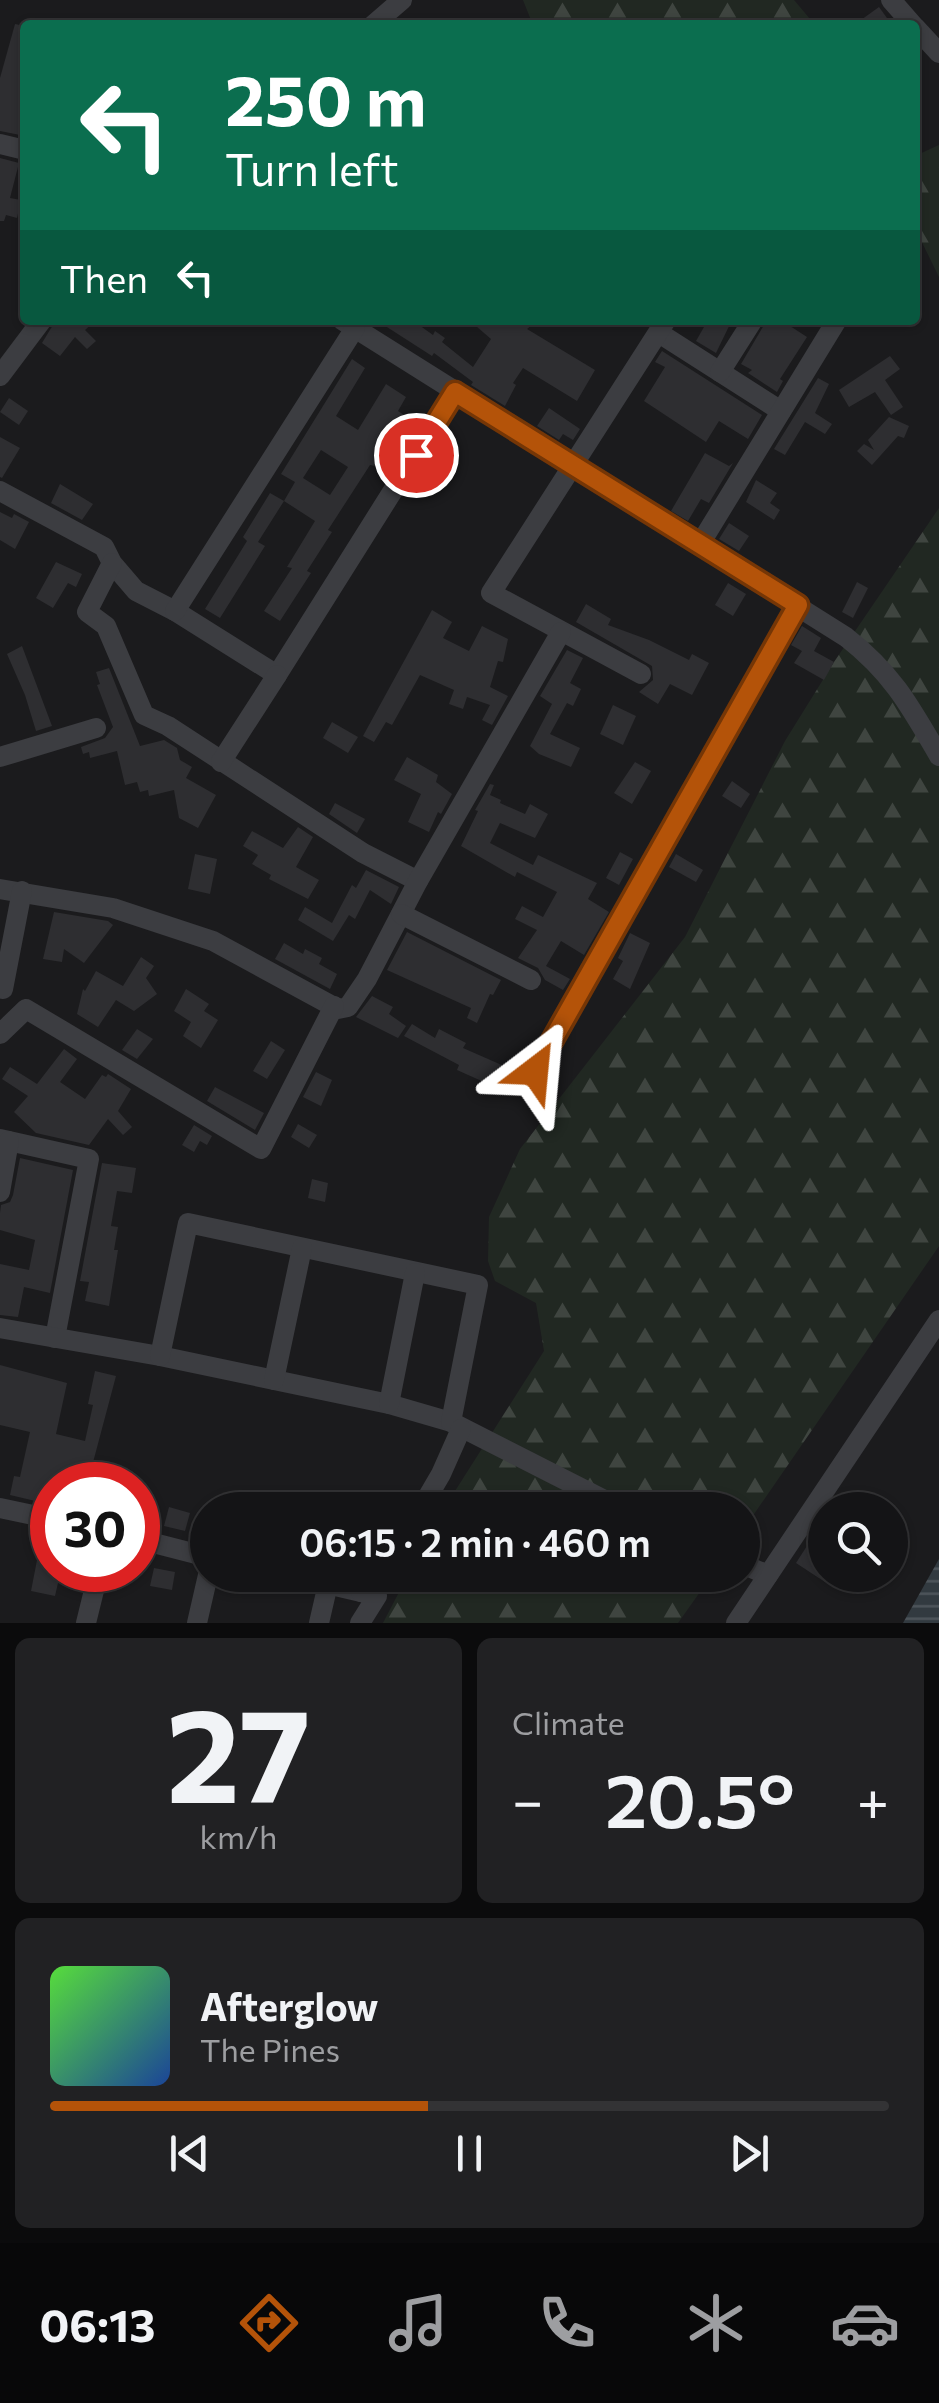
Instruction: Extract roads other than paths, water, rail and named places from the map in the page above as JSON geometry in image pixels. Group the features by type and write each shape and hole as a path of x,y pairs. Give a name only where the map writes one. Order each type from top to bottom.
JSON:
{"street":[{"path":"379,20 402,0"},
{"path":"920,32 939,53"},
{"path":"0,376 38,325"},
{"path":"175,611 348,325"},
{"path":"351,325 798,605 872,657 898,685 939,756"},
{"path":"720,372 749,325"},
{"path":"700,544 834,325"},
{"path":"641,674 491,593 663,327 720,372 781,412"},
{"path":"221,762 455,392"},
{"path":"0,490 104,547 136,591 277,674"},
{"path":"112,563 86,612 106,626 144,715 168,726 363,853 418,880"},
{"path":"535,1071 798,605"},
{"path":"0,890 112,908 213,941 334,1006 348,1007 561,632"},
{"path":"0,757 96,728"},
{"path":"2,989 22,892"},
{"path":"401,914 531,980"},
{"path":"2,1030 26,1009 258,1149 264,1146 334,1006"},
{"path":"0,1192 5,1140 89,1159 55,1338"},
{"path":"160,1356 188,1224 478,1285 456,1426 441,1474 430,1492"},
{"path":"274,1380 302,1248"},
{"path":"389,1404 414,1273"},
{"path":"736,1623 939,1320"},
{"path":"0,1328 160,1356 389,1404 456,1426 588,1492"},
{"path":"0,1508 30,1514"},
{"path":"160,1545 190,1552"},
{"path":"760,1572 768,1575"},
{"path":"86,1623 94,1592"},
{"path":"197,1623 204,1592"},
{"path":"319,1623 326,1592"},
{"path":"360,1623 377,1596 362,1592"}]}
